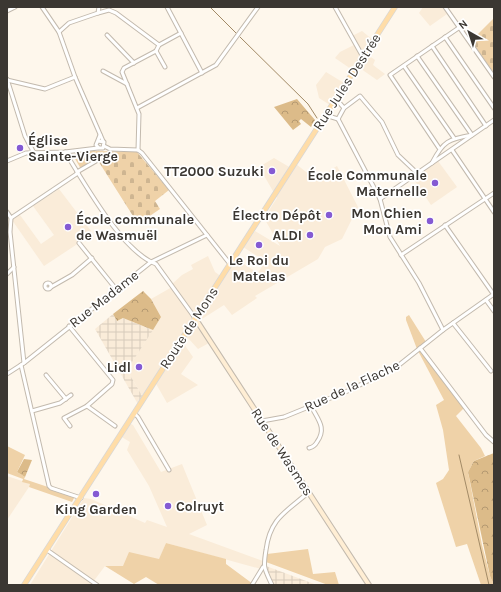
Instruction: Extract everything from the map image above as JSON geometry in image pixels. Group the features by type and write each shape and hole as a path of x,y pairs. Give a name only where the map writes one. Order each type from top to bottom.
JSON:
{"main road":[{"name":"Rue Jules Destrée","path":"298,158 395,7"},
{"name":"Route de Mons","path":"24,585 298,158"}],"street":[{"path":"7,11 15,7"},
{"path":"42,7 60,32 75,76 100,133 103,142 100,146"},
{"path":"98,13 99,7"},
{"path":"167,7 202,73"},
{"path":"137,108 202,73 220,61 258,7"},
{"path":"335,7 363,57"},
{"path":"445,7 494,77"},
{"path":"60,32 69,23 109,10 116,12 159,45"},
{"path":"439,148 390,75 460,27"},
{"path":"181,33 159,45 156,51 124,68 122,72 139,114 138,150 230,264"},
{"path":"107,35 134,62"},
{"path":"445,37 494,108"},
{"path":"432,46 486,126"},
{"path":"156,51 165,68"},
{"path":"417,56 472,135"},
{"path":"404,66 454,138"},
{"path":"103,71 127,84"},
{"path":"7,80 45,89 75,76"},
{"path":"7,80 25,136 34,153"},
{"path":"338,119 344,108 360,96 382,122 398,155 417,173"},
{"path":"336,99 344,108"},
{"path":"325,115 338,119 380,199 387,230 419,282 443,330"},
{"path":"380,199 472,135 494,122"},
{"path":"100,133 100,146"},
{"path":"432,163 439,148 454,138 472,135"},
{"path":"7,161 26,153 65,152 100,146 110,149 138,150"},
{"path":"452,150 494,212"},
{"path":"65,152 114,227 130,244 158,267 195,318"},
{"path":"11,218 96,161"},
{"path":"401,255 494,192"},
{"path":"7,212 11,218 10,232 22,364 38,440 50,486 81,498"},
{"path":"445,226 494,294"},
{"name":"Rue Madame","path":"7,374 22,364 116,288 151,262 207,235"},
{"path":"79,243 116,288"},
{"path":"52,287 72,274 92,258"},
{"path":"7,274 14,267"},
{"name":"Rue de la Flache","path":"262,421 284,417 311,406 350,390 399,365 443,330 494,294"},
{"path":"486,300 494,311"},
{"name":"Rue de Wasmes","path":"195,318 369,585"},
{"path":"453,323 491,371"},
{"path":"69,326 114,380 112,384 87,406 64,418 70,426"},
{"path":"420,348 486,435 494,442"},
{"path":"46,375 66,399"},
{"path":"32,411 60,403 71,395"},
{"path":"87,406 115,426"},
{"path":"309,448 314,446 322,435 322,429 311,406"},
{"path":"135,414 169,470"},
{"path":"252,585 263,567 268,533 272,526 309,492"},
{"path":"47,550 98,585"},
{"path":"263,567 272,585"}],"shaded area":[{"path":"423,7 442,7 447,14 430,26 419,13"},
{"path":"362,31 373,40 365,53 375,60 373,65 385,74 377,80 354,64 351,69 335,58 340,52 356,44 352,36"},
{"path":"326,72 344,83 330,105 319,98 316,85"},
{"path":"274,158 291,168 296,164 315,179 337,166 358,207 342,239 325,247 318,259 255,296 257,298 232,315 224,305 202,319 197,326 209,343 198,349 188,338 184,344 193,357 181,374 198,385 167,403 155,382 144,399 127,370 161,317 151,299 172,287 171,285 182,275 193,269 191,265 208,256 215,272 222,277 234,258 258,273 265,261 243,247 255,231 280,246 264,218 277,198 259,167"},
{"name":"École Communale Maternelle","path":"438,161 457,187 431,205 413,178"},
{"name":"École communale de Wasmuël","path":"59,189 91,231 87,235 88,237 44,266 12,220 20,215 41,244 54,235 33,206"},
{"path":"113,314 117,321 123,318 153,330 127,370 144,399 139,406 95,329"},
{"path":"129,423 133,425 161,472 182,464 207,525 189,534 263,561 261,569 166,543 159,560 123,566 105,566 93,582 97,585 30,585 84,498 91,499 145,523 147,520 167,527 149,486 127,450 130,442 120,436"},
{"path":"7,476 31,484 7,520"},
{"path":"266,566 317,585 273,585 265,570"}],"green space":[{"path":"494,18 494,73 471,41"},
{"path":"297,99 315,120 311,127 301,119 299,121 301,124 293,130 274,107"},
{"path":"93,149 96,151 94,154 97,159 81,169 74,157 75,153"},
{"path":"96,151 137,152 169,190 155,201 160,209 138,224 94,154"},
{"path":"143,291 151,299 161,317 153,330 123,318 117,321 113,314"},
{"path":"409,315 426,342 419,348 464,408 456,416 481,448 485,456 474,461 468,472 482,545 490,576 494,585 481,585 467,544 456,547 436,483 443,479 449,470 443,430 436,405 444,400 417,349 406,320 406,317"},
{"path":"7,446 25,455 17,472 25,477 24,479 75,496 72,502 29,487 30,484 22,482 23,479 7,473"},
{"path":"494,453 494,585 490,576 468,472 474,461"},
{"path":"24,459 32,460 25,477 17,472"},
{"path":"166,543 226,559 226,564 253,584 159,585 146,577 134,584 105,566 123,566 129,552 159,559"},
{"path":"308,549 313,574 335,572 339,585 328,585 266,562 267,554"}],"waterway":[{"path":"210,7 236,33"},
{"path":"240,37 308,104 317,118"},
{"path":"459,455 489,585"}],"place":[{"name":"Église Sainte-Vierge","path":"20,148"},
{"name":"TT2000 Suzuki","path":"272,171"},
{"name":"École Communale Maternelle","path":"435,183"},
{"name":"Électro Dépôt","path":"329,215"},
{"name":"Mon Chien Mon Ami","path":"430,221"},
{"name":"École communale de Wasmuël","path":"68,227"},
{"name":"ALDI","path":"310,235"},
{"name":"Le Roi du Matelas","path":"259,245"},
{"name":"Lidl","path":"139,367"},
{"name":"King Garden","path":"96,494"},
{"name":"Colruyt","path":"168,506"}]}
